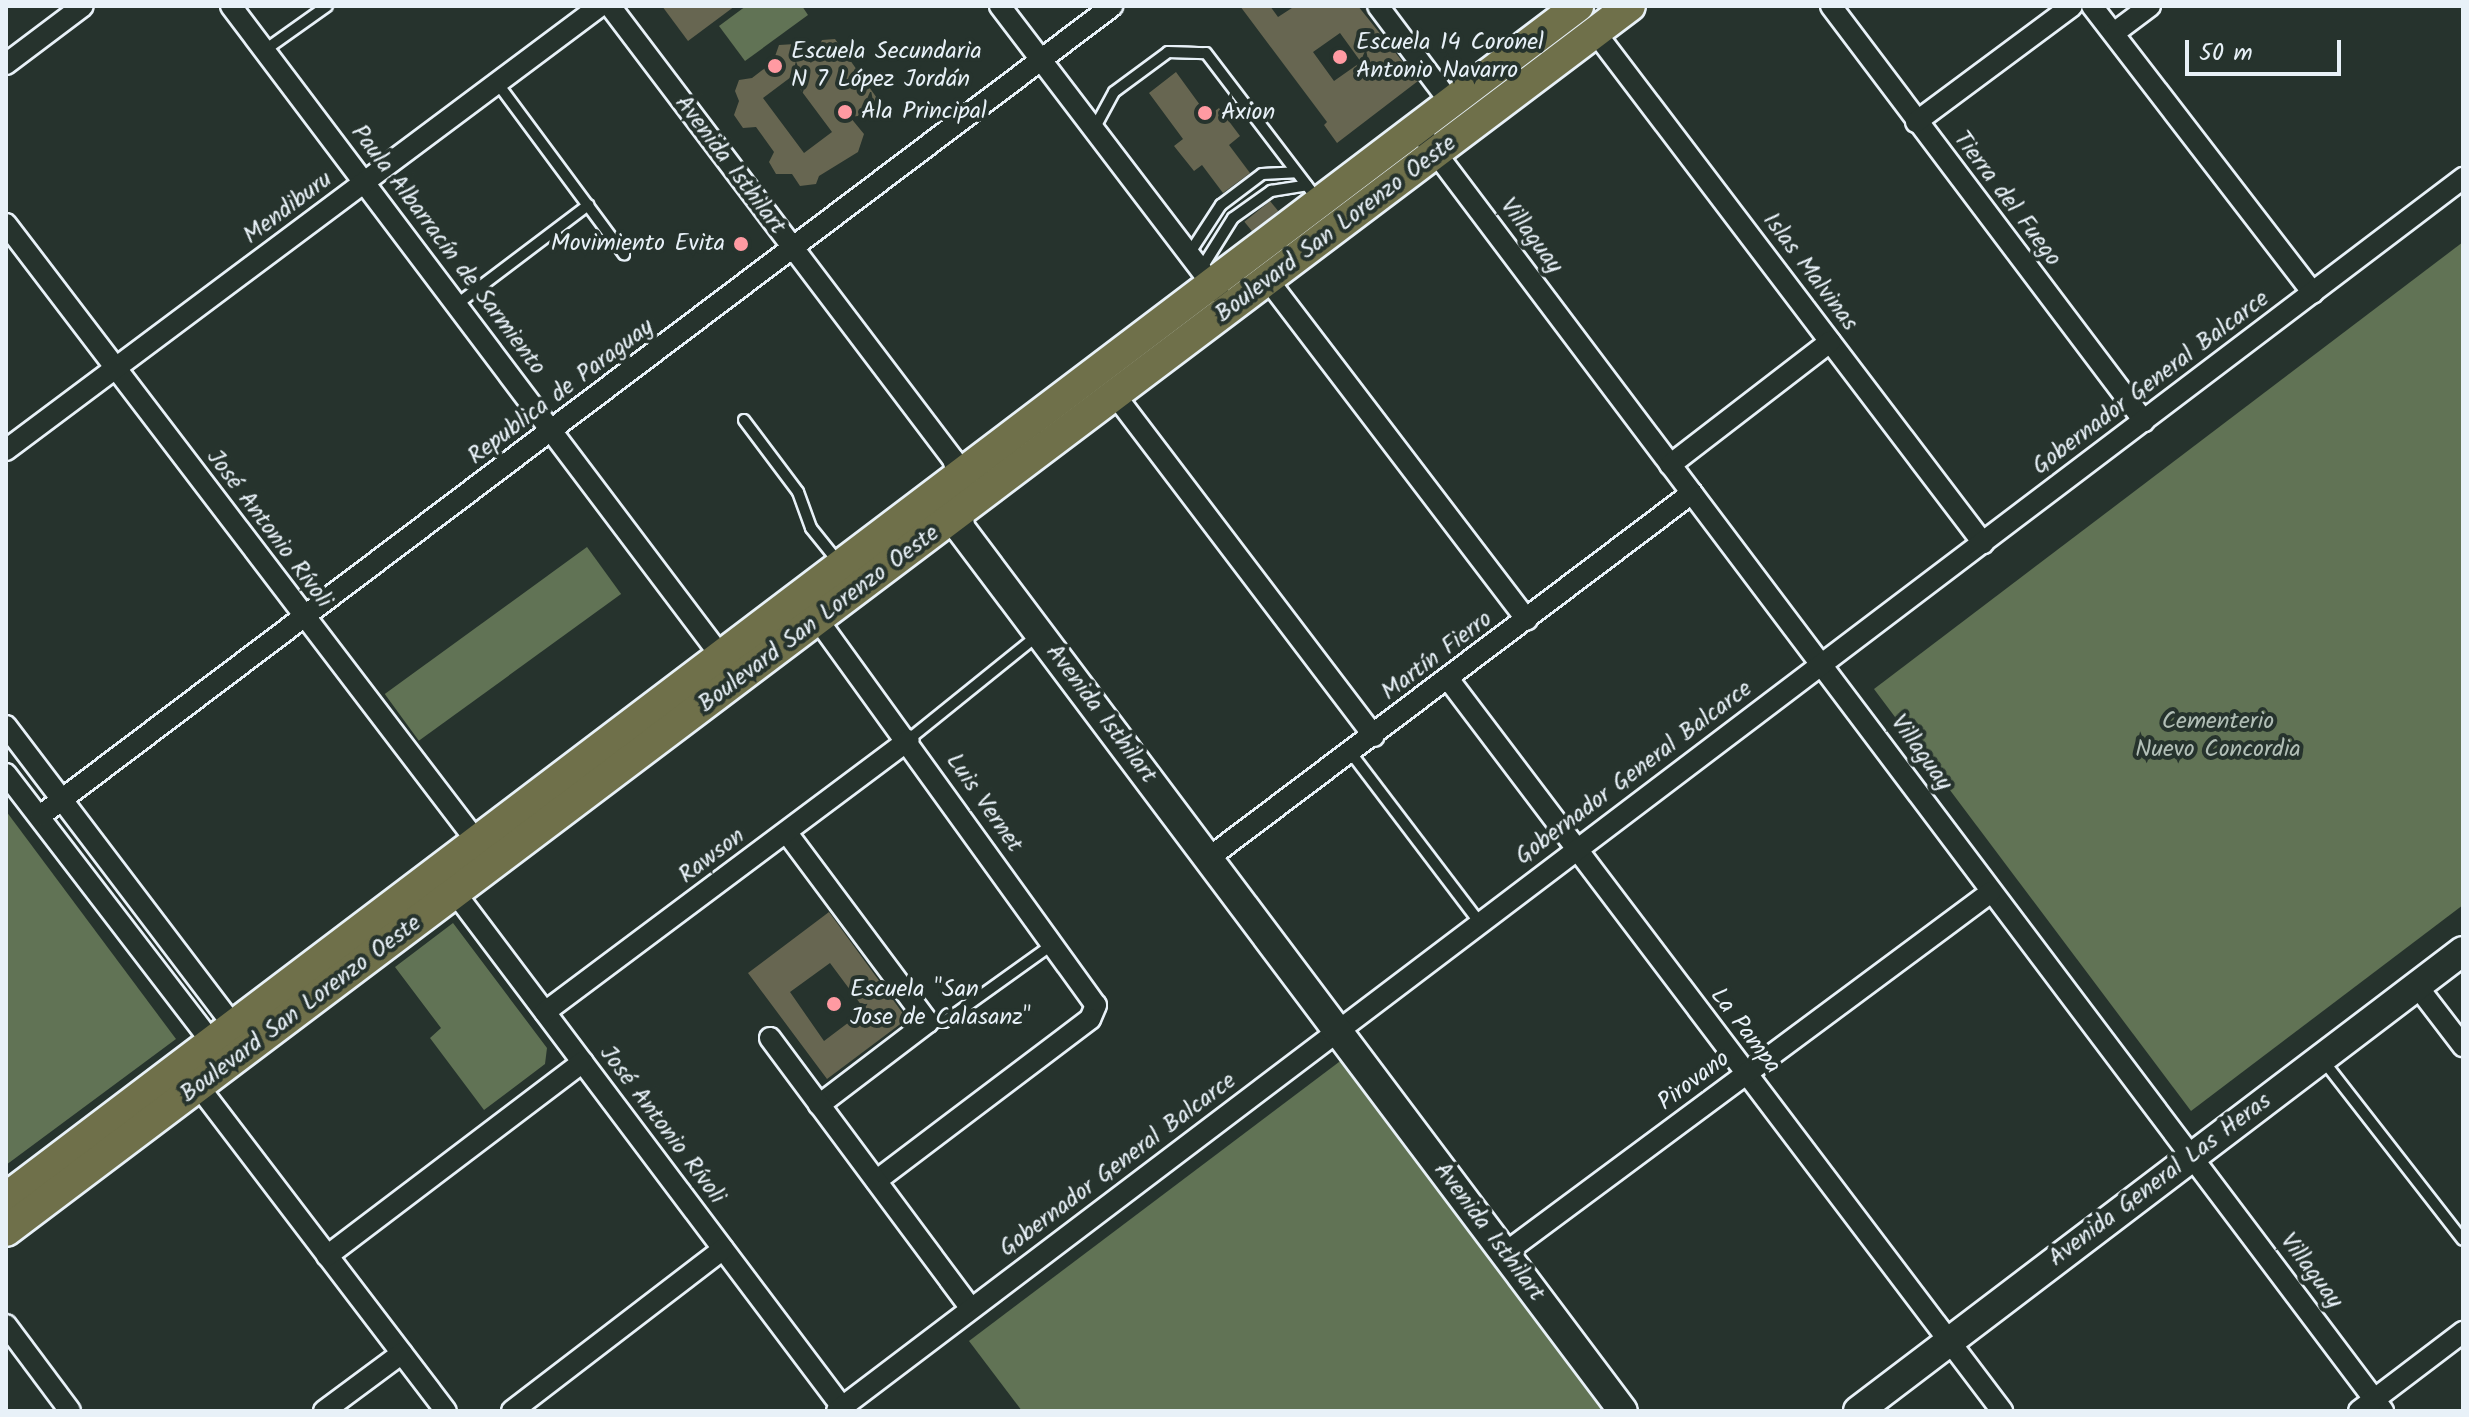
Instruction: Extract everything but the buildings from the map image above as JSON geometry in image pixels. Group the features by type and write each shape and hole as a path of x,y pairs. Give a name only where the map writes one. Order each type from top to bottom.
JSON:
{"main road":[{"name":"Boulevard San Lorenzo Oeste","path":"6,1198 230,1044 447,881 721,655 958,475 1200,269 1417,128 1578,6"},
{"name":"Boulevard San Lorenzo Oeste","path":"484,852 739,680 1630,6"},
{"name":"Boulevard San Lorenzo Oeste","path":"6,1231 199,1087 230,1044"}],"street":[{"path":"6,64 83,6"},
{"name":"Paula Albarracín de Sarmiento","path":"231,6 739,680"},
{"name":"Mendiburu","path":"6,450 600,6"},
{"name":"Avenida Isthilart","path":"610,6 953,459 958,475 960,528 1340,1030 1623,1411"},
{"path":"1000,6 1231,308"},
{"name":"Republica de Paraguay","path":"40,816 305,619 1112,6"},
{"path":"1378,6 1450,102"},
{"name":"Tierra del Fuego","path":"1831,6 2144,421"},
{"path":"1916,122 2072,6"},
{"path":"2092,6 2313,293"},
{"path":"2114,33 2150,6"},
{"name":"Islas Malvinas","path":"1595,32 1983,543"},
{"name":"Villaguay","path":"1417,128 1823,664 1991,892 2192,1154 2372,1407"},
{"name":"Gobernador General Balcarce","path":"842,1410 2463,178"},
{"name":"José Antonio Rívoli","path":"6,224 484,852"},
{"path":"1268,280 1527,620"},
{"path":"1670,465 1830,342"},
{"path":"1115,395 1374,736"},
{"name":"Martín Fierro","path":"1210,857 1449,680 1692,493"},
{"name":"Luis Vernet","path":"818,620 908,740 1094,1001 1090,1019 876,1181"},
{"name":"La Pampa","path":"1449,680 2002,1411"},
{"path":"6,726 62,800 230,1044"},
{"name":"Rawson","path":"545,1012 908,740"},
{"path":"6,774 230,1044"},
{"path":"787,833 928,1022 819,1105"},
{"name":"José Antonio Rívoli","path":"447,881 842,1410"},
{"name":"Pirovano","path":"1505,1253 1991,892"},
{"name":"Avenida General Las Heras","path":"1858,1411 2192,1154 2463,951"},
{"path":"2417,986 2463,1046"},
{"path":"770,1038 971,1309"},
{"path":"327,1256 583,1062"},
{"path":"199,1087 446,1411"},
{"path":"512,1411 723,1249"},
{"path":"6,1325 70,1411"},
{"path":"2372,1407 2463,1332"},
{"path":"324,1411 402,1353"}],"lane":[{"path":"265,50 327,6"},
{"path":"1094,130 1114,92 1168,52 1206,53 1313,193"},
{"path":"498,84 624,254"},
{"path":"1200,269 1221,205 1262,174 1296,172"},
{"path":"456,305 588,205"},
{"path":"744,420 798,492 811,528 841,566"},
{"path":"908,740 1040,634"},
{"path":"1351,753 1480,923"},
{"path":"928,1022 944,1022 1053,944"},
{"path":"2321,1058 2463,1240"}],"green space":[{"path":"746,6 802,6 808,15 745,61 719,26"},
{"name":"Cementerio Nuevo Concordia","path":"2463,242 2463,905 2191,1111 1874,689"},
{"path":"587,547 621,594 419,741 385,694"},
{"path":"6,811 176,1039 6,1165"},
{"path":"453,923 547,1048 545,1064 484,1110 430,1038 441,1028 395,967"},
{"path":"1343,1059 1606,1411 1022,1411 969,1341"}],"place":[{"name":"Escuela 14 Coronel Antonio Navarro","path":"1340,57"},
{"name":"Escuela Secundaria N 7 López Jordán","path":"775,66"},
{"name":"Ala Principal","path":"845,112"},
{"name":"Axion","path":"1205,113"},
{"name":"Movimiento Evita","path":"741,244"},
{"name":"Escuela \"San Jose de Calasanz\"","path":"834,1004"}]}
